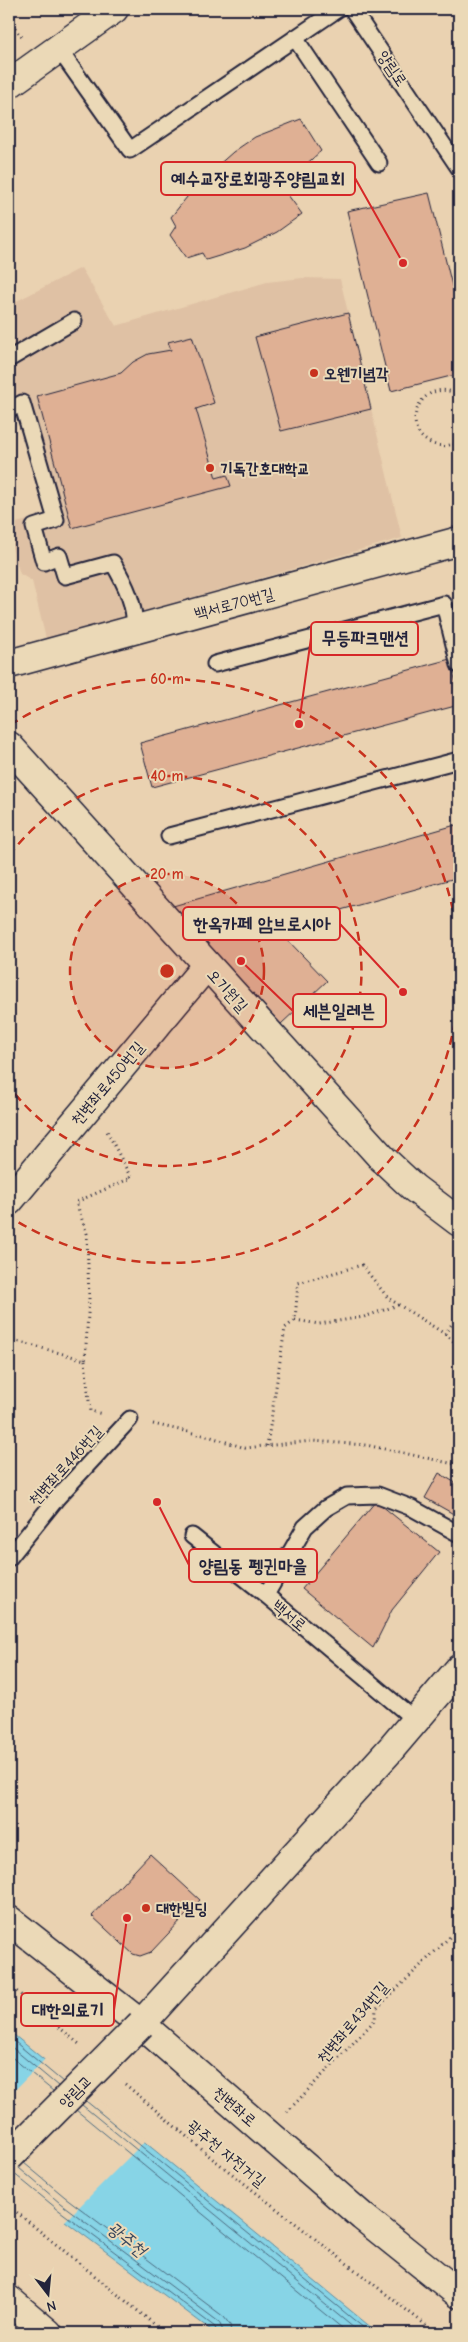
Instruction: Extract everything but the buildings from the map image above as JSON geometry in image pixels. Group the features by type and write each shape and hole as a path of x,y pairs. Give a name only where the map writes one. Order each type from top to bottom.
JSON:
{"street":[{"path":"9,84 114,9"},
{"name":"백서로70번길","path":"9,664 459,541"},
{"name":"오기원길","path":"9,746 206,966 383,1159 414,1188 459,1222"},
{"name":"천변좌로450번길","path":"9,1201 206,966"},
{"path":"141,2024 459,1669"},
{"name":"천변좌로","path":"9,1920 141,2024 363,2217 459,2294"},
{"name":"양림교","path":"9,2157 141,2024"},
{"path":"9,2300 48,2333"}],"lane":[{"path":"58,48 130,150 338,9"},
{"name":"양림로","path":"352,9 459,168"},
{"path":"295,38 379,163"},
{"path":"9,359 74,320"},
{"path":"9,410 22,403 56,520 34,527 44,562 60,556 65,576 113,563 127,586 135,614 136,630"},
{"path":"215,664 444,604 459,665"},
{"path":"169,836 459,760"},
{"name":"천변좌로446번길","path":"9,1558 57,1498 130,1419"},
{"name":"백서로","path":"415,1720 266,1595 305,1527 326,1508 347,1496 378,1495 412,1508 459,1534"},
{"path":"192,1536 266,1595"}],"path":[{"path":"459,395 452,391 442,390 433,392 419,403 415,420 422,436 436,445 454,444 459,441"},
{"path":"454,444 459,455"},
{"path":"88,1106 108,1133 131,1178 76,1202 88,1234 89,1299 85,1360 90,1411 211,1437 245,1448 312,1441 366,1445 459,1465"},
{"path":"267,1446 285,1328 295,1320 298,1283 362,1265 388,1298 444,1334 459,1346"},
{"path":"295,1320 319,1324 364,1317 398,1305"},
{"path":"444,1334 459,1314"},
{"path":"9,1339 85,1360"},
{"name":"천변좌로434번길","path":"266,2133 375,2020 376,2009 459,1928"},
{"path":"9,1985 84,2049"},
{"name":"광주천 자전거길","path":"122,2082 213,2159 436,2333"},
{"path":"9,2206 165,2333"}],"shaded area":[{"name":"기독간호대학교","path":"81,268 116,326 267,282 303,278 340,279 402,538 46,639 32,581 20,574 9,538 9,525 50,514 19,417 9,421 9,301 11,304"}],"water":[{"name":"광주천","path":"9,2031 378,2333 215,2333 53,2212 9,2175"}],"pier":[{"path":"46,2058 146,2140 63,2223 9,2178 9,2096"}],"place":[{"name":"예수교장로회광주양림교회","path":"403,263"},
{"name":"오웬기념각","path":"314,373"},
{"name":"기독간호대학교","path":"210,468"},
{"name":"무등파크맨션","path":"299,724"},
{"name":"세븐일레븐","path":"241,961"},
{"name":"한옥카페 암브로시아","path":"403,992"},
{"name":"양림동 펭귄마을","path":"157,1502"},
{"name":"대한빌딩","path":"146,1908"},
{"name":"대한의료기","path":"127,1918"}]}
